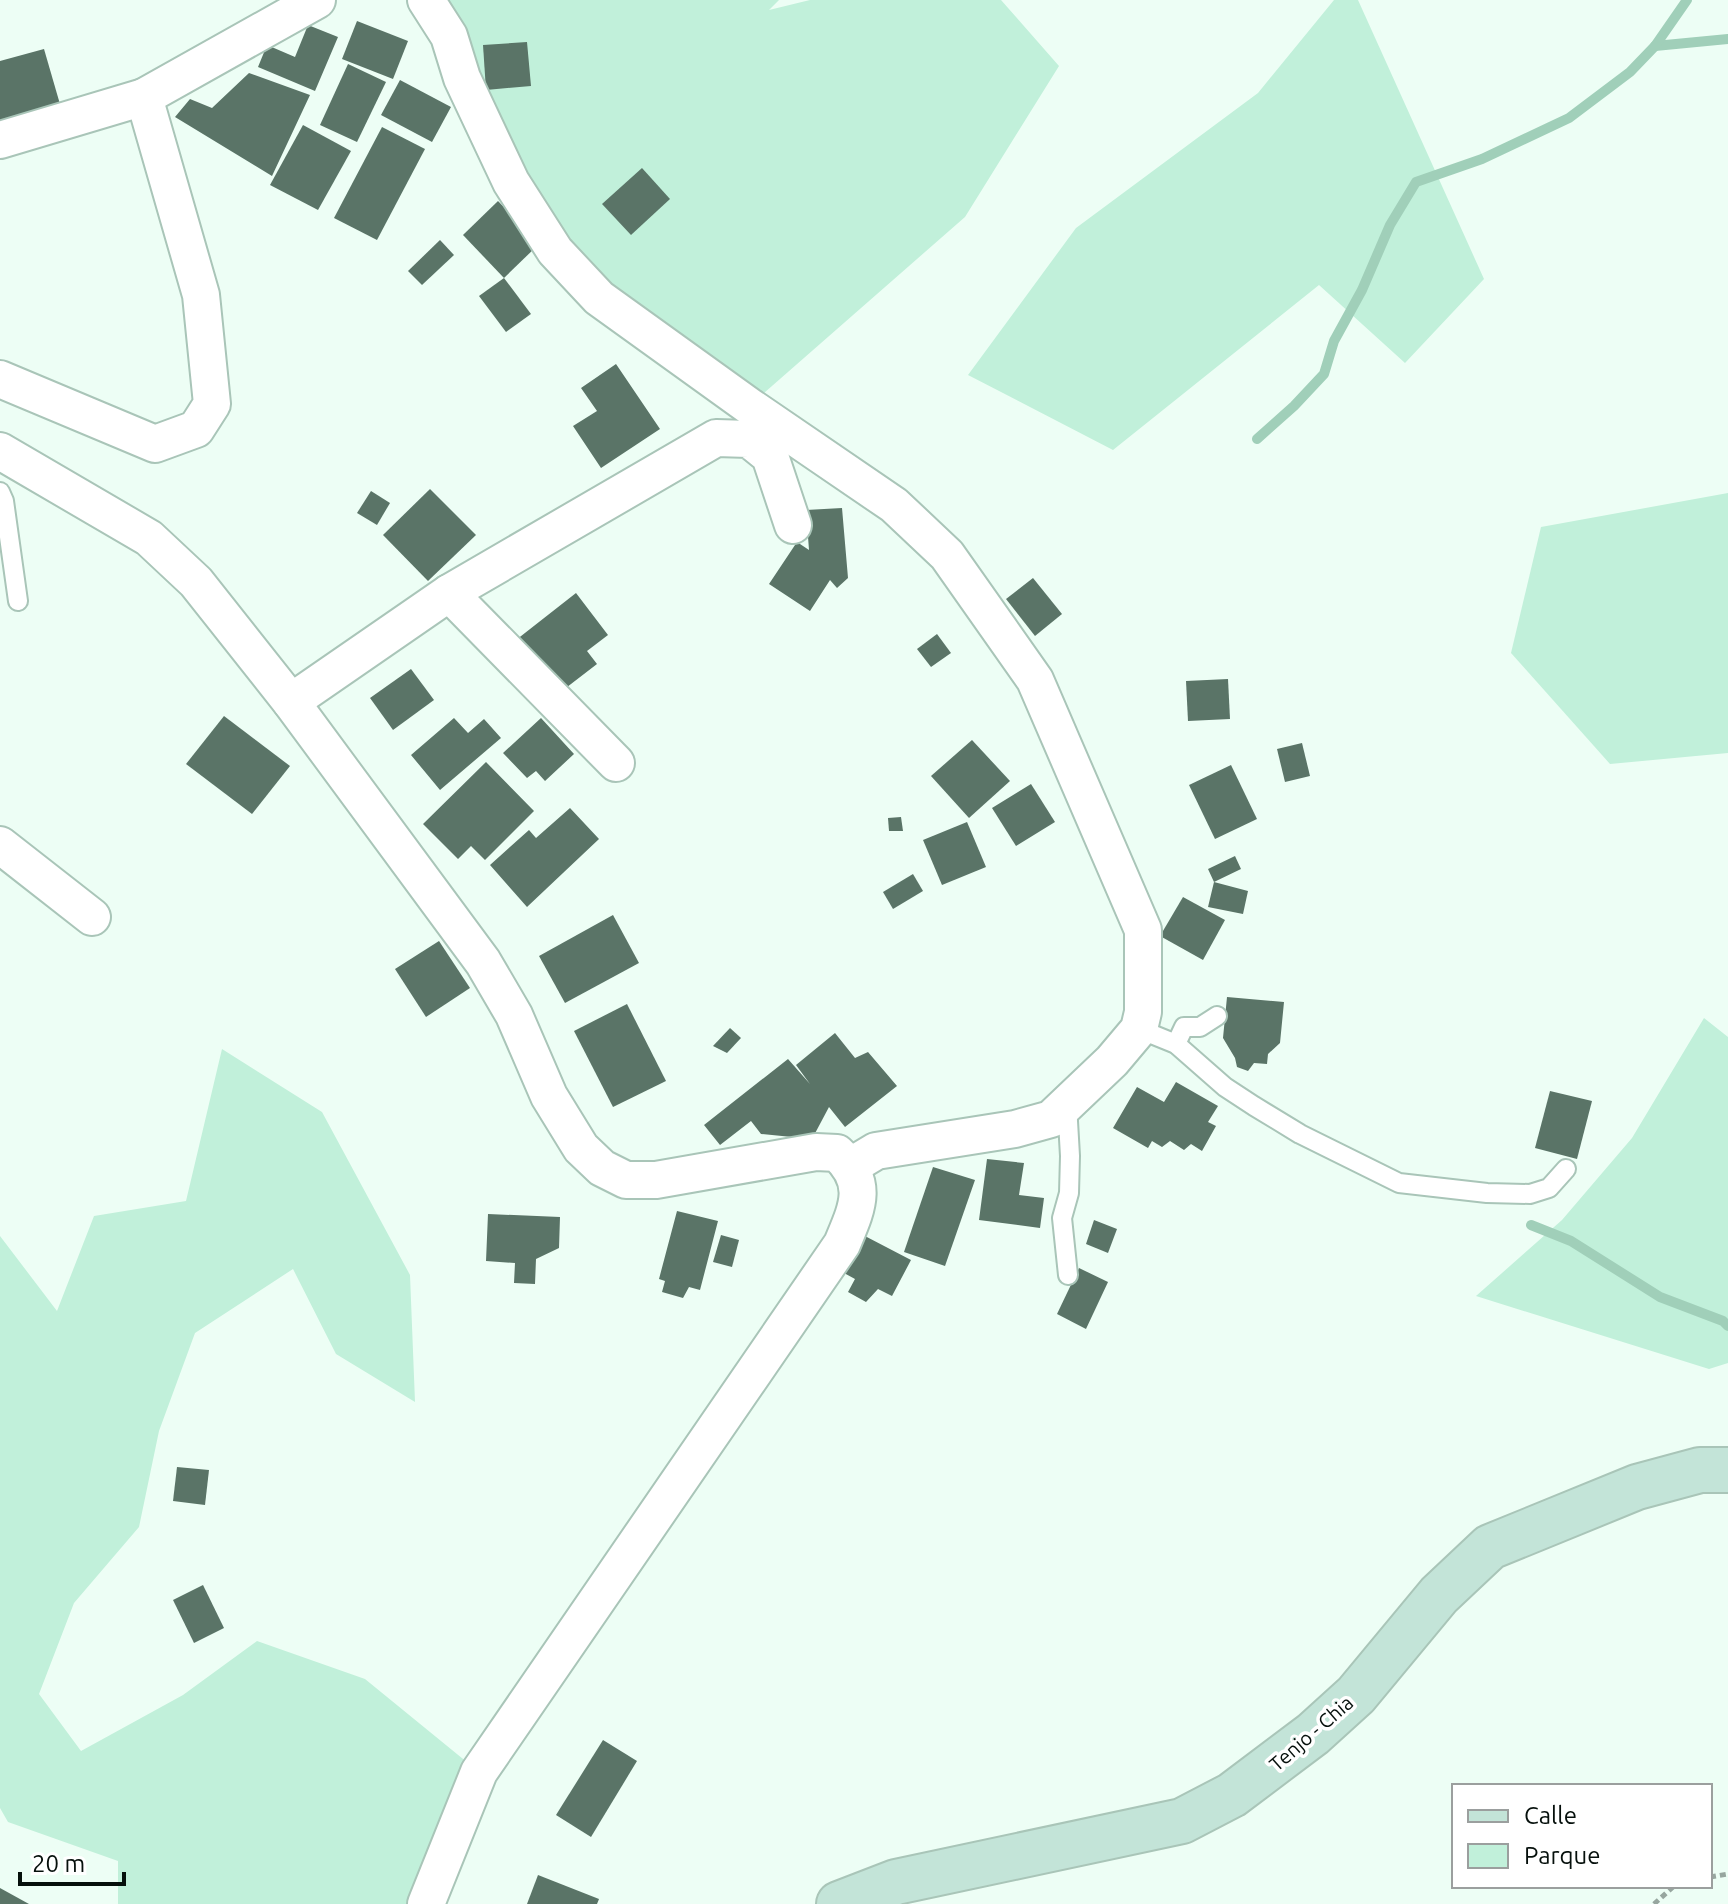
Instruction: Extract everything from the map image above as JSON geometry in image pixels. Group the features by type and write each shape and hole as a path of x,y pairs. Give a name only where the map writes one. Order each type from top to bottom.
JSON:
{"street":[{"path":"0,140 144,97 317,0"},
{"path":"426,0 449,36 462,78 511,182 555,251 599,298 894,505 947,555 1035,680 1143,930 1143,1012 1139,1029 1112,1061 1051,1119 1015,1129 876,1151 851,1166"},
{"path":"0,379 155,444 196,429 212,404 201,295 144,97"},
{"path":"291,702 449,593 716,438 749,439 770,456 793,525"},
{"path":"0,451 149,538 196,582 291,702 483,962 514,1015 549,1096 581,1148 602,1168 626,1180 656,1180 816,1152 837,1153 851,1166 859,1203 842,1244 479,1772 426,1904"},
{"path":"449,593 616,763"},
{"path":"0,845 92,917"},
{"name":"Tenjo - Chia","path":"839,1904 896,1882 1182,1821 1232,1795 1313,1734 1356,1695 1439,1595 1490,1547 1637,1487 1700,1470 1728,1470"}],"lane":[{"path":"0,492 4,501 18,601"},
{"path":"1176,1044 1184,1027 1200,1027 1217,1016"},
{"path":"1139,1029 1176,1044 1225,1087 1300,1134 1399,1183 1487,1193 1530,1194 1549,1188 1566,1169"},
{"path":"1067,1104 1069,1193 1062,1218 1068,1275"}],"path":[{"path":"1654,1904 1672,1888"}],"green space":[{"path":"426,0 779,0 769,10 810,0 1001,0 1059,66 965,217 749,406 555,251"},
{"path":"1334,0 1358,0 1484,279 1405,363 1319,285 1113,450 968,375 1076,228 1258,93"},
{"path":"1728,493 1728,753 1610,764 1511,653 1541,527"},
{"path":"1704,1018 1728,1037 1728,1363 1709,1369 1476,1296 1562,1220 1632,1138"},
{"path":"222,1049 322,1112 410,1275 415,1402 336,1354 293,1269 195,1333 159,1431 139,1527 74,1603 39,1694 81,1751 183,1695 257,1641 365,1679 479,1772 426,1904 118,1904 118,1861 8,1822 0,1808 0,1236 57,1311 94,1216 186,1201"}],"building":[{"path":"357,21 408,41 393,79 342,59"},
{"path":"308,25 338,37 315,91 258,67 267,45 295,57"},
{"path":"527,42 531,86 486,90 483,45"},
{"path":"44,49 64,118 0,136 0,61"},
{"path":"348,64 386,82 357,142 320,125"},
{"path":"249,73 310,95 272,176 175,117 190,99 212,108"},
{"path":"400,80 451,107 432,142 381,115"},
{"path":"303,125 351,151 318,210 270,185"},
{"path":"382,127 425,149 377,240 334,218"},
{"path":"642,168 670,199 631,235 602,204"},
{"path":"498,201 539,244 504,278 463,235"},
{"path":"440,240 454,255 422,285 408,271"},
{"path":"504,278 531,314 506,332 479,296"},
{"path":"616,364 660,429 601,468 573,426 597,411 581,388"},
{"path":"430,489 476,535 428,581 383,535"},
{"path":"371,491 390,503 377,525 357,513"},
{"path":"842,508 848,578 837,588 830,580 810,611 769,584 797,542 809,550 806,510"},
{"path":"1033,578 1062,614 1035,636 1006,599"},
{"path":"576,593 608,635 587,651 597,664 558,694 516,640"},
{"path":"937,634 951,653 931,667 917,649"},
{"path":"411,669 434,700 393,730 370,698"},
{"path":"1228,679 1230,719 1188,721 1186,681"},
{"path":"224,716 290,766 252,814 186,764"},
{"path":"454,718 468,733 484,719 501,738 440,790 411,755"},
{"path":"541,718 574,754 545,781 536,771 527,778 503,753"},
{"path":"972,740 1010,781 969,818 931,776"},
{"path":"1302,743 1310,776 1285,782 1277,749"},
{"path":"486,762 534,811 485,860 471,846 458,859 423,824"},
{"path":"1231,765 1257,819 1215,839 1189,785"},
{"path":"1031,784 1055,822 1016,846 992,808"},
{"path":"570,808 599,839 527,907 490,865 529,830 536,838"},
{"path":"901,817 903,831 889,831 888,818"},
{"path":"967,822 986,867 942,885 923,840"},
{"path":"1235,856 1241,869 1214,882 1208,869"},
{"path":"913,874 923,891 893,909 883,892"},
{"path":"1214,882 1248,891 1243,914 1208,907"},
{"path":"1183,897 1225,920 1203,960 1160,936"},
{"path":"613,915 639,963 565,1003 539,956"},
{"path":"439,941 470,988 426,1017 395,969"},
{"path":"1227,997 1284,1002 1280,1043 1268,1054 1267,1064 1254,1063 1248,1071 1237,1067 1223,1038"},
{"path":"627,1004 666,1081 613,1107 574,1031"},
{"path":"730,1028 741,1038 727,1053 713,1046"},
{"path":"835,1033 855,1058 868,1052 897,1086 845,1127 829,1107 812,1139 761,1134 751,1121 720,1145 704,1125 788,1059 810,1084 796,1065"},
{"path":"1176,1082 1218,1106 1208,1122 1216,1126 1202,1151 1191,1144 1184,1150 1170,1141 1162,1147 1152,1141 1148,1148 1113,1128 1137,1087 1164,1102"},
{"path":"1550,1091 1592,1101 1577,1159 1535,1148"},
{"path":"987,1159 1024,1163 1019,1195 1044,1198 1040,1228 979,1220"},
{"path":"933,1167 975,1180 945,1266 904,1252"},
{"path":"677,1211 718,1221 700,1290 689,1287 683,1298 662,1292 665,1281 659,1279"},
{"path":"488,1214 560,1217 559,1248 536,1259 535,1284 514,1283 515,1263 486,1261"},
{"path":"1094,1220 1117,1229 1108,1253 1086,1244"},
{"path":"721,1235 739,1240 732,1267 713,1262"},
{"path":"863,1235 911,1260 892,1296 878,1289 866,1302 848,1292 855,1279 844,1273"},
{"path":"1079,1268 1108,1282 1086,1329 1057,1314"},
{"path":"177,1467 209,1470 205,1505 173,1501"},
{"path":"203,1585 224,1628 194,1643 173,1600"},
{"path":"603,1740 637,1761 591,1837 556,1815"},
{"path":"538,1875 599,1899 597,1904 527,1904"},
{"path":"0,1888 29,1904 0,1904"}],"waterway":[{"path":"1257,439 1324,374 1334,341 1362,290 1390,225 1416,182 1482,159 1569,118 1630,72 1655,46 1687,0"},
{"path":"1655,46 1728,39"},
{"path":"1531,1225 1571,1241 1660,1297 1723,1321 1728,1326"}]}
